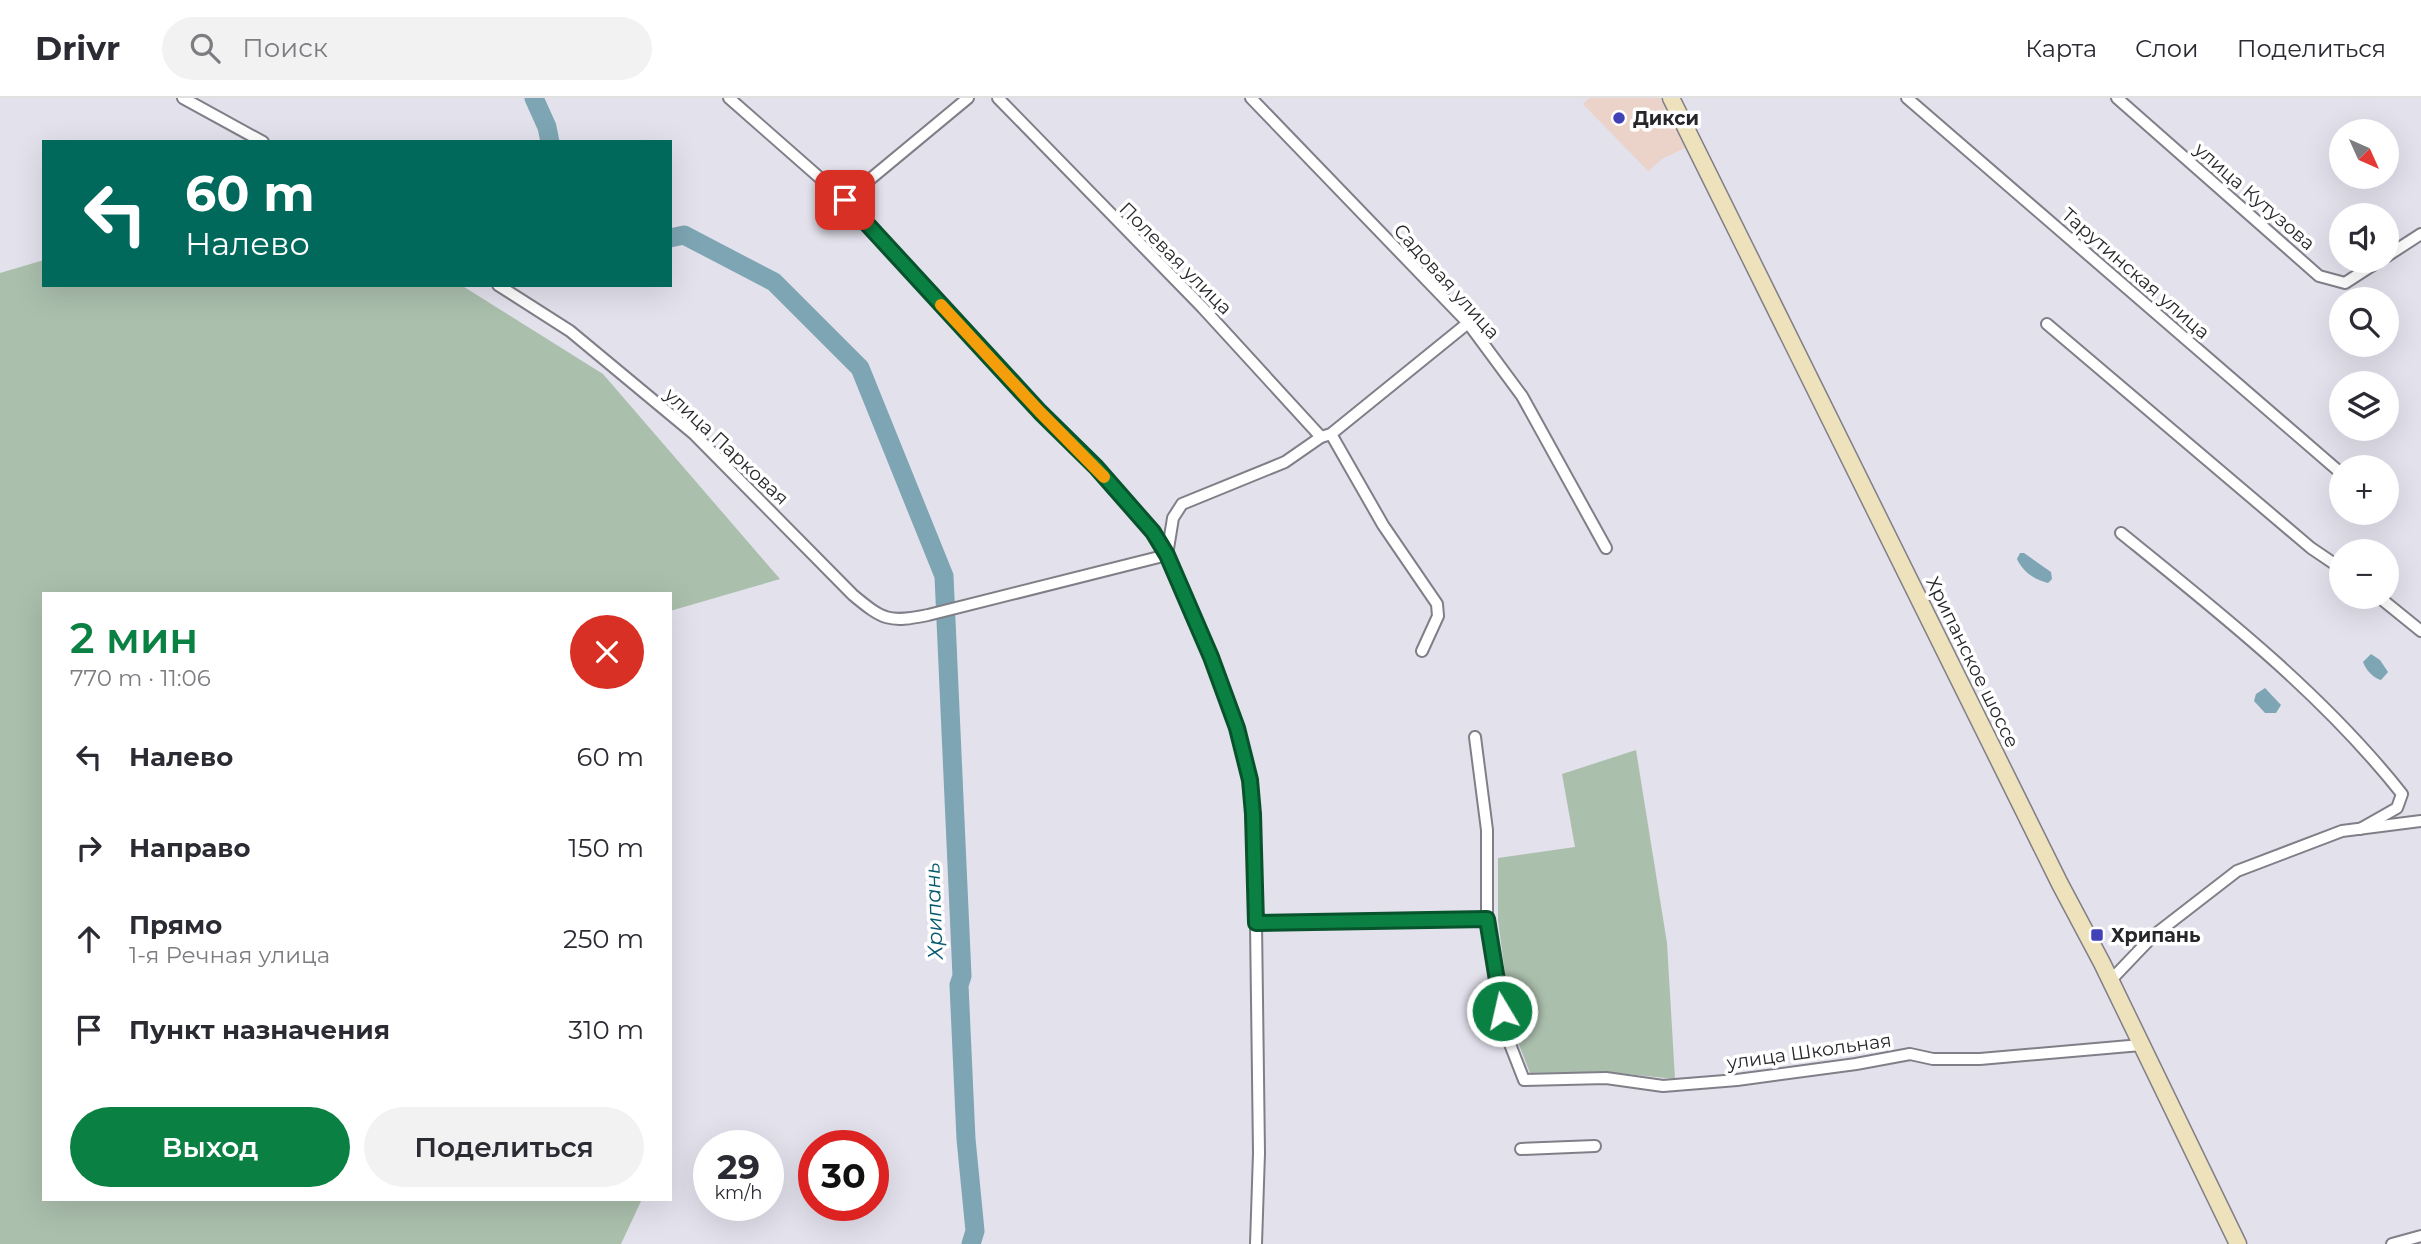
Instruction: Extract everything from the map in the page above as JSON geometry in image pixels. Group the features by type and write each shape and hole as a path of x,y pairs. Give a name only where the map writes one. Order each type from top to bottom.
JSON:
{"main road":[{"name":"Хрипанское шоссе","path":"1671,98 2238,1244"}],"street":[{"path":"183,98 258,140"},
{"path":"729,98 845,200 1040,412 1096,467 1153,532 1167,555 1211,657 1237,728 1250,780 1256,923 1259,1166 1256,1244"},
{"path":"845,200 968,98"},
{"name":"Полевая улица","path":"998,98 1326,436 1437,604 1438,616 1422,651"},
{"name":"Садовая улица","path":"1251,98 1468,323 1522,396 1606,548"},
{"name":"Тарутинская улица","path":"1907,98 2329,463"},
{"name":"улица Кутузова","path":"2117,98 2319,276 2345,282 2360,273"},
{"path":"2399,248 2421,234"},
{"name":"улица Парковая","path":"502,287 570,331 694,433 853,595 878,615 907,619 928,615 1167,555"},
{"path":"1167,555 1173,518 1182,504 1284,462 1326,436 1468,323"},
{"path":"2047,324 2311,548 2329,560"},
{"path":"2121,533 2270,657 2327,711 2402,794 2397,808 2360,829"},
{"path":"2394,609 2421,631"},
{"path":"1256,923 1487,919 1487,830 1475,737"},
{"path":"2110,981 2154,936 2237,871 2342,831 2421,821"},
{"name":"улица Школьная","path":"1487,919 1506,1034 1524,1080 1606,1078 1663,1086 1737,1080 1910,1054 1934,1059 1980,1059 2141,1045"},
{"path":"1521,1149 1595,1146"},
{"path":"2392,1244 2421,1236"}],"shaded area":[{"path":"1589,98 1660,98 1685,148 1662,159 1648,171 1583,104"}],"green space":[{"path":"42,261 42,287 464,287 603,374 780,579 672,610 672,592 42,592 42,1201 641,1201 621,1244 0,1244 0,273"},
{"path":"1636,750 1667,943 1675,1079 1607,1072 1530,1073 1512,1027 1498,920 1498,858 1575,847 1562,774"}],"water":[{"path":"2020,553 2051,572 2052,579 2048,583 2030,575 2017,559"},
{"path":"2371,654 2380,660 2388,672 2381,680 2370,673 2363,662"},
{"path":"2265,688 2281,705 2276,713 2265,713 2254,701 2256,694"}],"waterway":[{"path":"534,98 550,140"},
{"name":"Хрипань","path":"672,238 684,235 774,282 860,368 944,576 962,976 959,985 966,1139 975,1231 971,1244"}],"slow traffic":[{"path":"941,305 1104,477"}],"place":[{"name":"Дикси","path":"1619,118"},
{"name":"Хрипань","path":"2097,935"}],"route":[{"path":"845,200 1040,412 1096,467 1153,532 1167,555 1211,657 1237,728 1250,780 1256,923 1487,919 1502,1011"}]}
